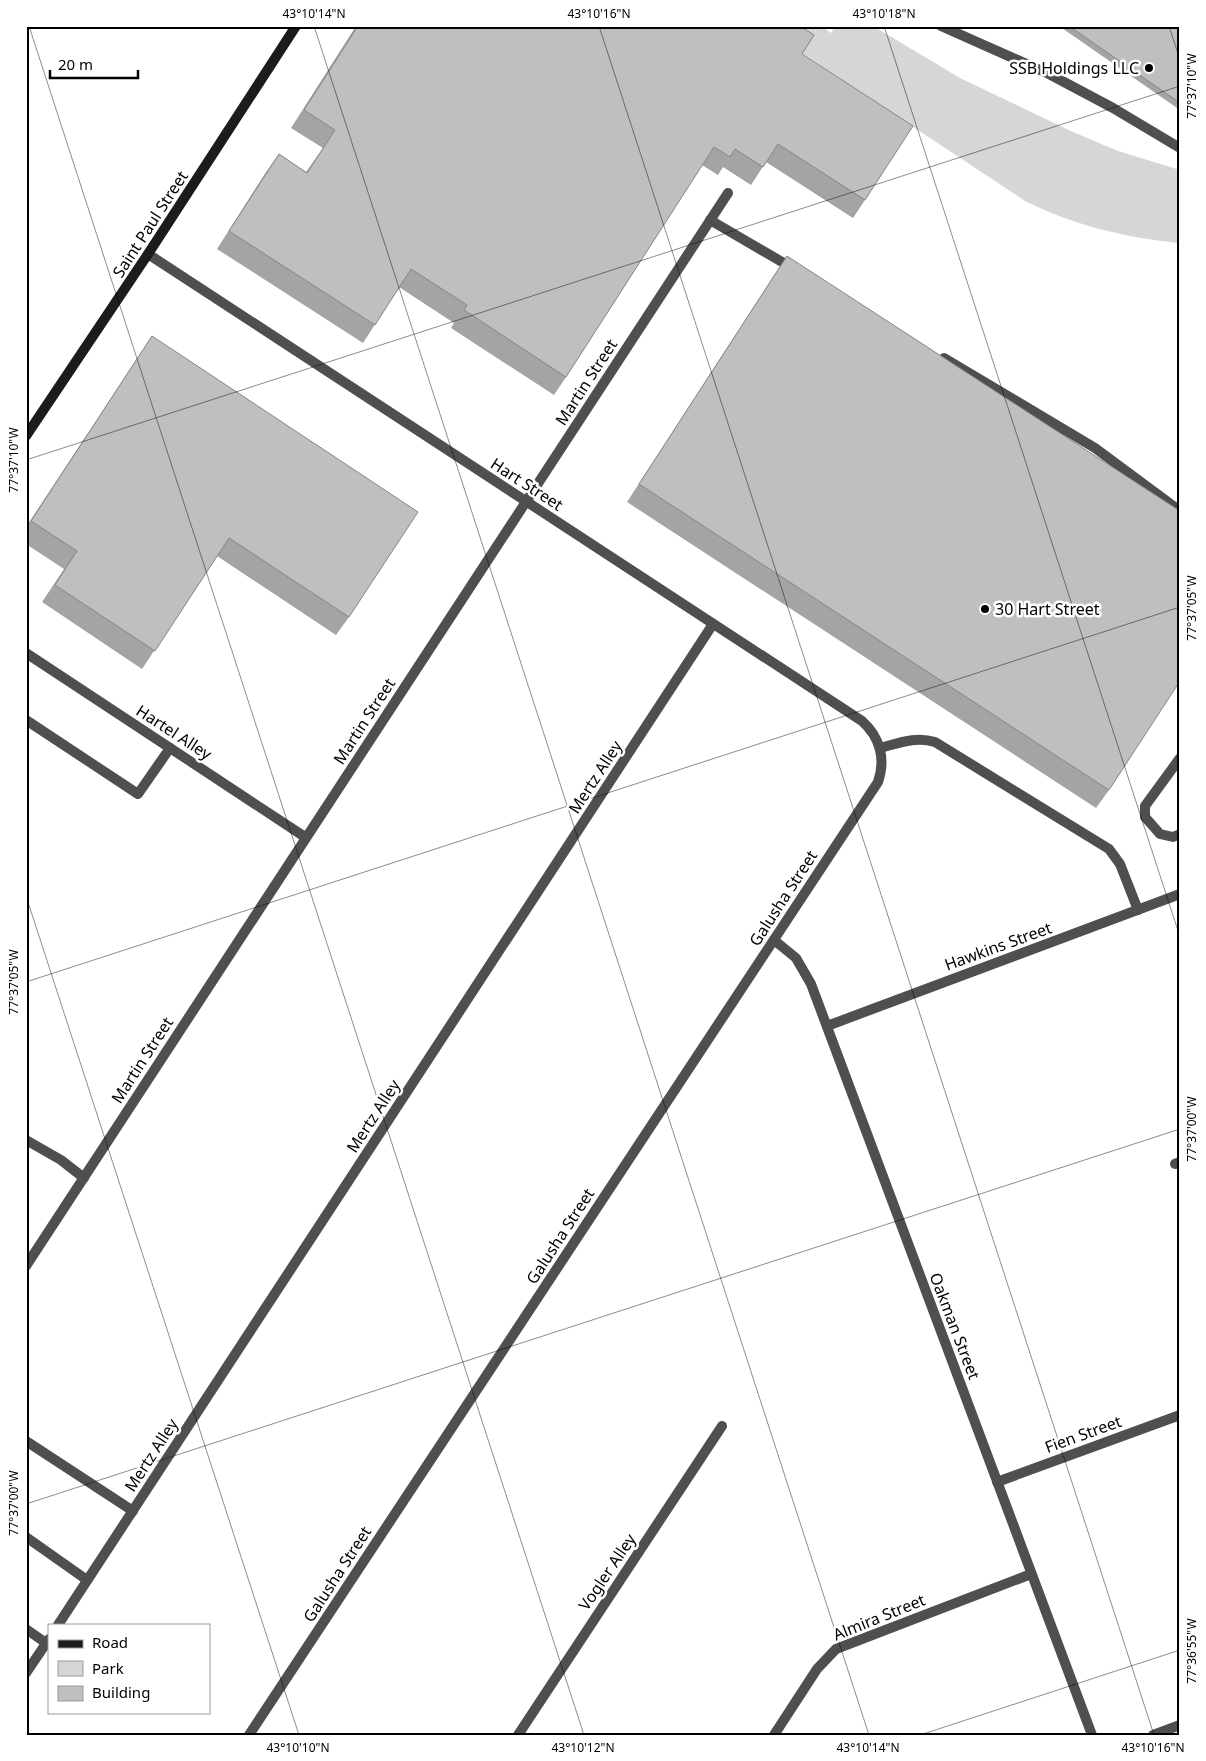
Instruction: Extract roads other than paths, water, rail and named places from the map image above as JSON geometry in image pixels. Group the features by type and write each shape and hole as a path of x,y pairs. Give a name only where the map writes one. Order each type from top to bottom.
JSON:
{"main road":[{"name":"Saint Paul Street","path":"26,436 148,254 296,26"}],"street":[{"path":"941,26 1049,74 1180,148"},
{"name":"Martin Street","path":"26,1266 305,837 728,194"},
{"path":"710,220 804,276"},
{"name":"Hart Street","path":"148,254 862,721 870,728 880,748"},
{"path":"932,352 1095,448 1180,511"},
{"name":"Mertz Alley","path":"59,1624 713,624"},
{"name":"Hartel Alley","path":"26,653 305,837"},
{"path":"26,720 138,794 170,748"},
{"path":"880,748 912,739 924,738 935,742 1109,849 1120,864 1138,910"},
{"name":"Galusha Street","path":"249,1735 878,782 881,771 880,748"},
{"path":"1180,758 1146,806 1145,817 1160,834 1173,837 1180,834"},
{"name":"Hawkins Street","path":"826,1026 1180,894"},
{"name":"Oakman Street","path":"774,940 786,947 804,969 1092,1735"},
{"path":"26,1140 60,1160 84,1178"},
{"name":"Fien Street","path":"997,1482 1180,1415"},
{"name":"Vogler Alley","path":"518,1735 722,1426"},
{"path":"26,1441 132,1511"},
{"path":"26,1537 87,1580"},
{"name":"Almira Street","path":"774,1735 817,1669 836,1649 1031,1574"},
{"path":"26,1630 47,1641 26,1673"},
{"path":"1153,1735 1180,1725"}],"place":[{"name":"SSB Holdings LLC","path":"1149,68"},
{"name":"30 Hart Street","path":"985,609"}]}
